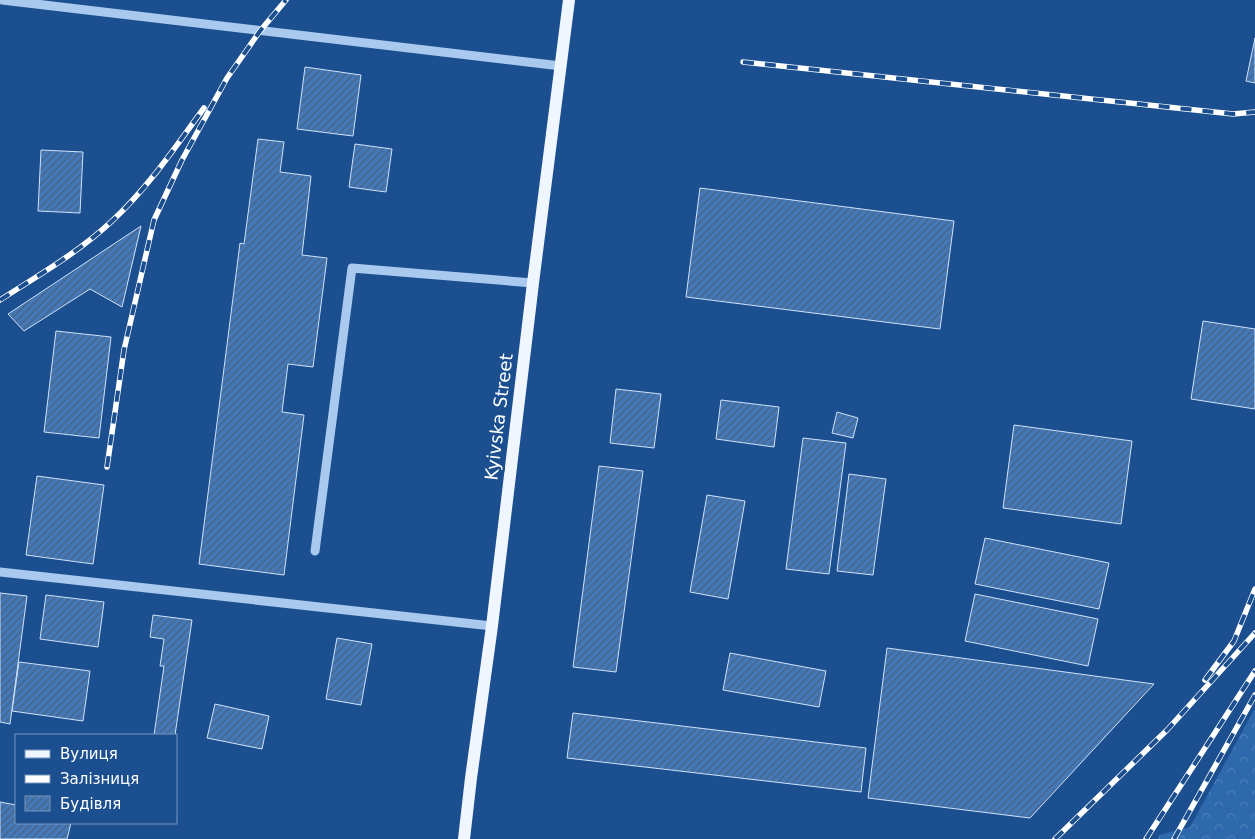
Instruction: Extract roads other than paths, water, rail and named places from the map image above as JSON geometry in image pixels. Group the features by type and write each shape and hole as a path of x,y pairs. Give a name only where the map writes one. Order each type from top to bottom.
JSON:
{"main road":[{"name":"Kyivska Street","path":"464,839 569,0"}],"lane":[{"path":"1,0 75,4 561,66"},
{"path":"315,551 352,268 533,283"},
{"path":"0,572 492,626"}],"railway":[{"path":"107,467 124,350 154,220 182,160 227,78 260,31 286,0"},
{"path":"743,62 1233,114 1255,112"},
{"path":"0,300 72,253 112,221 149,181 204,108"},
{"path":"1205,680 1234,641 1255,589"},
{"path":"1055,839 1167,730 1255,633"},
{"path":"1146,839 1255,671"},
{"path":"1174,839 1255,695"}]}
